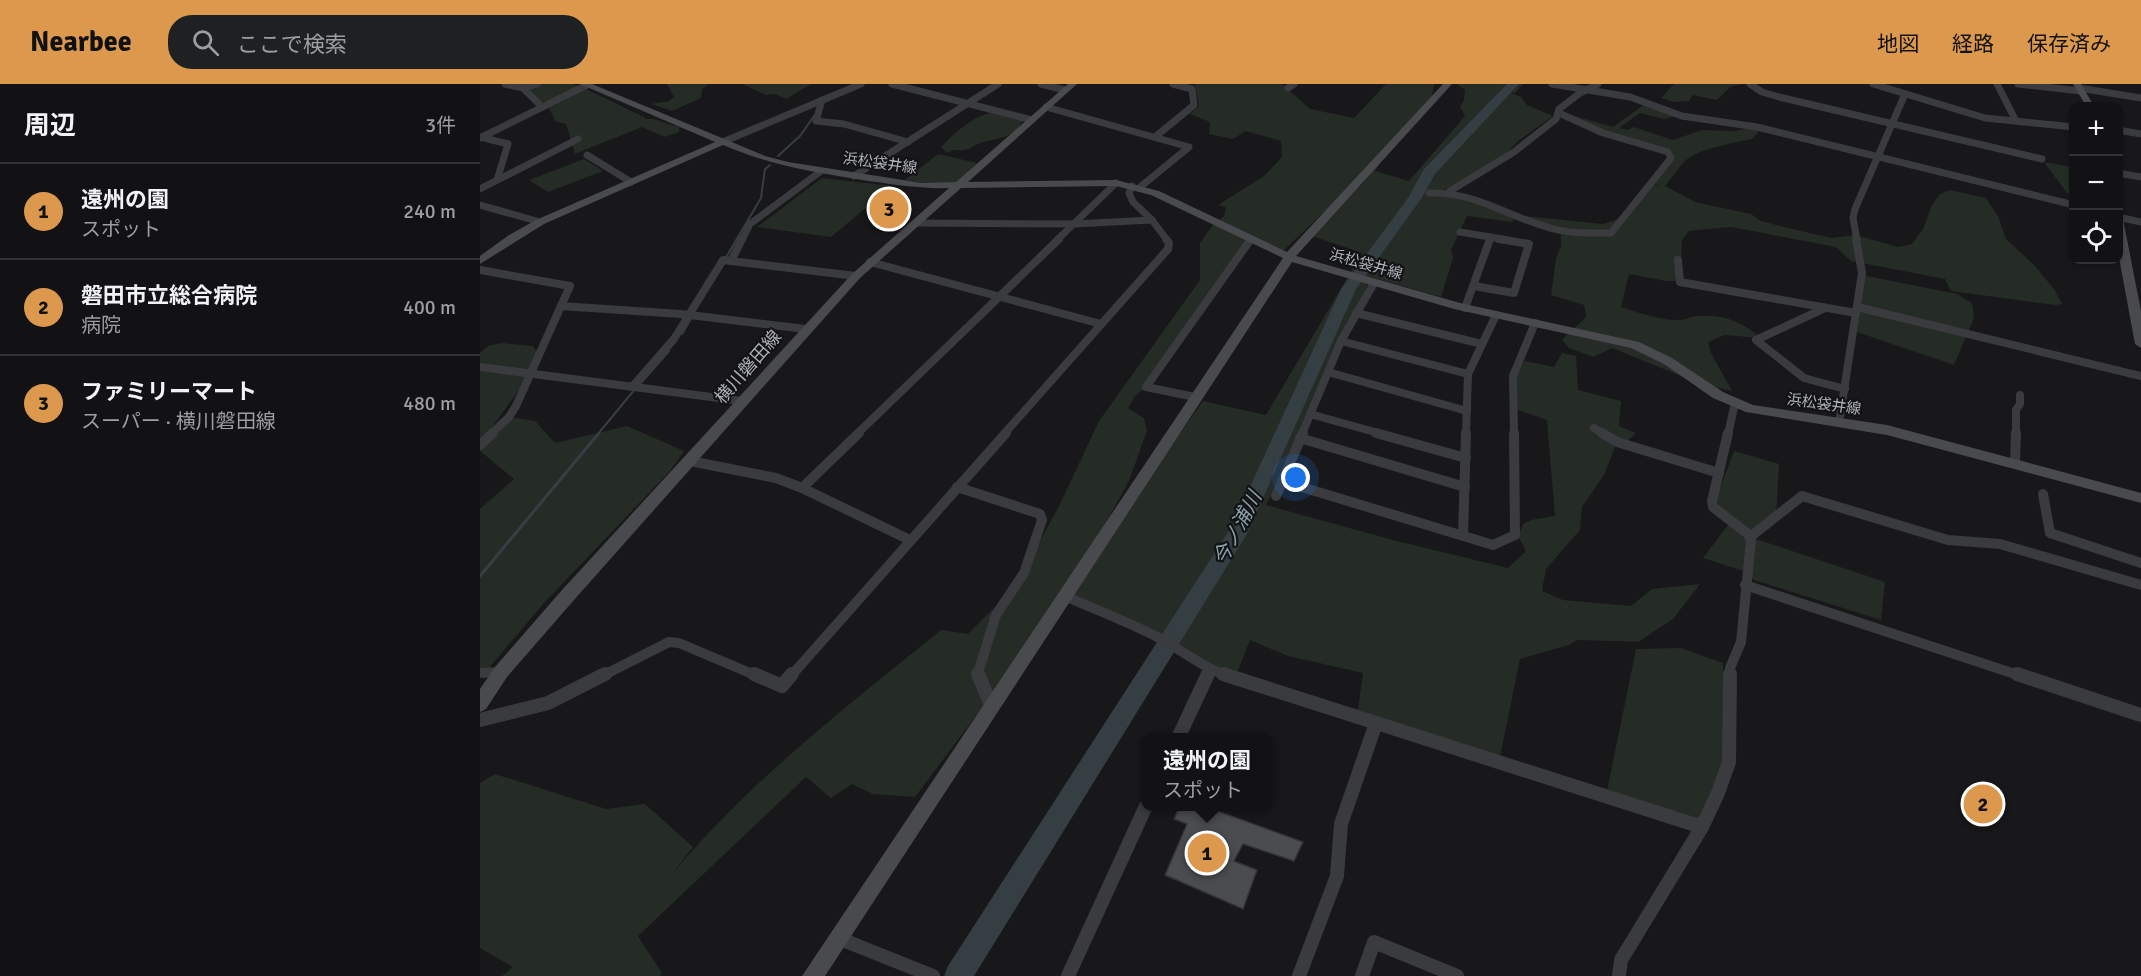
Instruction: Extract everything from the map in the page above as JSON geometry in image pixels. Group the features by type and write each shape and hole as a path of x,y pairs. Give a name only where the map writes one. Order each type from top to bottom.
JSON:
{"main road":[{"path":"813,976 1289,257 1448,84"},
{"name":"浜松袋井線","path":"585,85 781,164 922,186 1066,182 1116,183 1136,187 1170,200 1289,257 1362,280 1466,308 1635,345 1668,361 1701,384 1735,403 1768,413 1887,430 2141,498"},
{"name":"横川磐田線","path":"480,704 501,672 806,329 856,276 1069,87"},
{"path":"2079,87 2088,102"},
{"path":"480,261 513,237 540,222 724,141"},
{"path":"2123,243 2140,326 2141,344"}],"street":[{"path":"505,84 523,88 537,84"},
{"path":"724,141 861,84"},
{"path":"892,84 1032,120"},
{"path":"854,176 998,84"},
{"path":"1041,84 1069,87"},
{"path":"1155,138 1194,105 1192,89 1173,84"},
{"path":"1552,84 1630,97 1682,116 1757,127 2069,205"},
{"path":"1450,191 1514,152 1556,119 1559,109 1598,84"},
{"path":"1750,84 1768,94 2042,159"},
{"path":"1873,84 1985,118 2069,127"},
{"path":"1997,84 2016,121"},
{"path":"2018,84 2079,87 2141,98"},
{"path":"480,137 585,85"},
{"path":"523,88 542,107"},
{"path":"1839,423 1862,273 1853,218 1854,209 1905,94"},
{"path":"822,100 816,121 844,124 908,142"},
{"path":"480,720 548,704 669,642 679,643 782,686 1168,249 1169,243 1152,220 1133,202 1129,193 1189,147 1046,107"},
{"path":"1429,193 1450,191 1506,208 1543,226 1558,230 1611,233 1671,158 1662,150 1603,133 1559,113"},
{"path":"2123,131 2141,134"},
{"path":"480,137 508,144 496,180"},
{"path":"480,189 578,139"},
{"path":"587,155 631,182"},
{"path":"633,386 692,316 750,224 821,171"},
{"path":"2123,174 2141,177"},
{"path":"802,488 1116,183"},
{"path":"480,205 540,222"},
{"path":"2123,219 2141,222"},
{"path":"916,223 1074,224 1152,220"},
{"path":"1460,232 1530,244 1514,293 1474,286"},
{"path":"1466,308 1491,237"},
{"path":"1195,397 1146,387 1251,239"},
{"path":"728,260 856,276"},
{"path":"1678,260 1680,282 1825,308 1857,310 2141,376"},
{"path":"870,262 929,275 999,297 1101,324"},
{"path":"480,270 570,286 509,417 480,445"},
{"path":"1276,496 1341,341 1356,313 1362,280"},
{"path":"561,306 692,316 806,329"},
{"path":"1825,308 1756,340 1804,378 1845,389"},
{"path":"1356,313 1482,344"},
{"path":"1463,536 1468,375 1496,315"},
{"path":"1282,481 1493,545 1515,535 1513,376 1535,323"},
{"path":"1341,341 1468,375"},
{"path":"480,367 742,401"},
{"path":"1328,372 1467,411"},
{"path":"2015,463 2016,410 2020,404 2020,395"},
{"path":"1619,976 1621,960 1702,827 1729,762 1730,668 1741,642 1751,540 1713,507 1712,501 1735,403"},
{"path":"1310,414 1466,458"},
{"path":"1594,428 1617,442 1719,472"},
{"path":"1300,438 1465,487"},
{"path":"690,461 776,478 802,488 910,540"},
{"path":"957,487 1040,514 1042,520 1024,573 996,615 977,676 992,706"},
{"path":"2043,494 2050,533 2141,563"},
{"path":"1750,537 1802,496 1948,540 2000,544 2141,585"},
{"path":"1745,585 2141,715"},
{"path":"1065,596 1161,638 1184,650 1210,670 1702,827"},
{"path":"1180,733 1210,670"},
{"path":"480,673 501,672"},
{"path":"1299,976 1337,876 1341,824 1376,723"},
{"path":"1068,976 1144,811"},
{"path":"838,938 933,976"},
{"path":"1362,976 1374,942 1457,976"}],"shaded area":[{"path":"539,84 572,84 582,87 546,105 523,88"},
{"path":"667,84 709,84 702,89 701,98 672,111 651,104 669,101 674,97"},
{"path":"742,84 811,84 786,99 775,94 766,95"},
{"path":"1195,84 1282,84 1310,109 1354,118 1386,84 1434,84 1431,102 1389,148 1375,171 1409,181 1465,116 1460,107 1464,100 1465,90 1457,84 1523,84 1515,93 1509,92 1521,97 1527,105 1553,116 1518,141 1498,162 1453,189 1428,191 1450,191 1517,213 1512,222 1467,216 1451,250 1453,258 1441,297 1371,277 1306,425 1266,505 1393,540 1508,568 1526,551 1518,536 1523,524 1531,520 1555,516 1547,420 1512,408 1515,370 1525,361 1554,367 1562,353 1576,356 1578,390 1621,401 1619,426 1636,433 1624,444 1617,442 1604,475 1582,507 1580,530 1546,569 1542,591 1563,600 1631,606 1652,589 1700,584 1673,619 1638,642 1577,640 1569,645 1520,659 1499,762 1357,717 1363,673 1288,656 1250,640 1235,678 1210,670 1181,645 1065,597 915,797 873,794 852,784 831,798 806,777 638,936 662,973 660,976 502,976 513,967 480,948 480,783 495,774 606,809 645,804 693,847 669,878 731,810 834,717 941,630 968,634 1016,586 1059,506 1099,421 1200,280 1200,243 1212,226 1224,216 1226,207 1218,205 1264,176 1282,157 1281,141 1246,131 1233,139 1209,134 1210,122 1190,114 1199,106","holes":["1369,177 1309,235 1362,253 1266,415 1203,401 1069,589 1129,481 1147,431 1144,418 1128,408 1135,396 1146,387 1252,239 1281,253 1324,212"]},
{"path":"1674,84 1742,84 1730,87 1717,100 1692,95 1689,101 1674,102 1661,98"},
{"path":"586,89 646,118 644,119 653,119 679,127 679,132 664,137 642,127 575,154 566,124 555,121 549,108"},
{"path":"1645,104 1676,116 1664,119 1640,113 1619,128 1628,130 1634,127 1673,140 1702,130 1735,131 1749,128 1760,130 1752,139 1696,154 1682,164 1665,186 1695,202 1751,214 1761,221 1831,238 1856,235 1898,247 1912,244 1923,229 1932,205 1940,194 1950,190 1986,198 1998,216 2006,239 2035,266 2054,289 2062,304 2055,305 1951,291 1945,279 1851,261 1836,247 1731,227 1689,231 1682,240 1680,281 1666,281 1629,274 1621,307 1671,320 1716,316 1732,320 1754,332 1761,338 1724,335 1708,342 1711,353 1732,391 1701,384 1612,348 1593,357 1569,348 1562,340 1586,317 1584,305 1551,295 1556,258 1561,246 1561,234 1524,216 1603,224 1628,216 1650,184 1662,187 1651,183 1670,159 1672,150 1670,155 1601,132 1560,112 1613,127"},
{"path":"994,112 1023,120 1015,131 1004,137 947,153 941,147 972,121"},
{"path":"938,154 977,163 956,183 930,184 905,180"},
{"path":"584,159 603,171 548,192 529,180"},
{"path":"2044,162 2069,166 2069,194"},
{"path":"822,178 892,186 831,237 757,227"},
{"path":"1862,275 1957,294 1972,303 1974,318 1954,365 1854,331"},
{"path":"501,343 533,346 539,355 527,370 480,363 480,353 488,346"},
{"path":"480,371 531,373 480,444"},
{"path":"509,417 535,421 555,443 627,426 684,451 670,471 544,603 488,669 480,669 480,509 514,479 480,451 480,445"},
{"path":"1734,451 1779,464 1776,517 1750,537 1885,582 1881,620 1754,580 1747,572 1703,558 1731,521 1713,507"},
{"path":"1681,648 1723,663 1729,762 1702,827 1606,796 1636,649"}],"building":[{"path":"1177,811 1218,811 1303,842 1294,861 1243,844 1234,861 1257,870 1243,909 1165,875 1187,824 1174,819"}],"waterway":[{"name":"今ノ浦川","path":"958,976 1240,529 1349,289 1414,199 1429,172 1513,84"},
{"path":"778,156 800,136 814,116"},
{"path":"725,259 761,198 765,169 770,165"},
{"path":"682,334 692,317"},
{"path":"641,383 669,351"},
{"path":"598,434 635,389"},
{"path":"480,576 599,433"}],"place":[{"name":"ファミリーマート","path":"889,209"},
{"name":"磐田市立総合病院","path":"1983,804"},
{"name":"遠州の園","path":"1207,853"}]}
